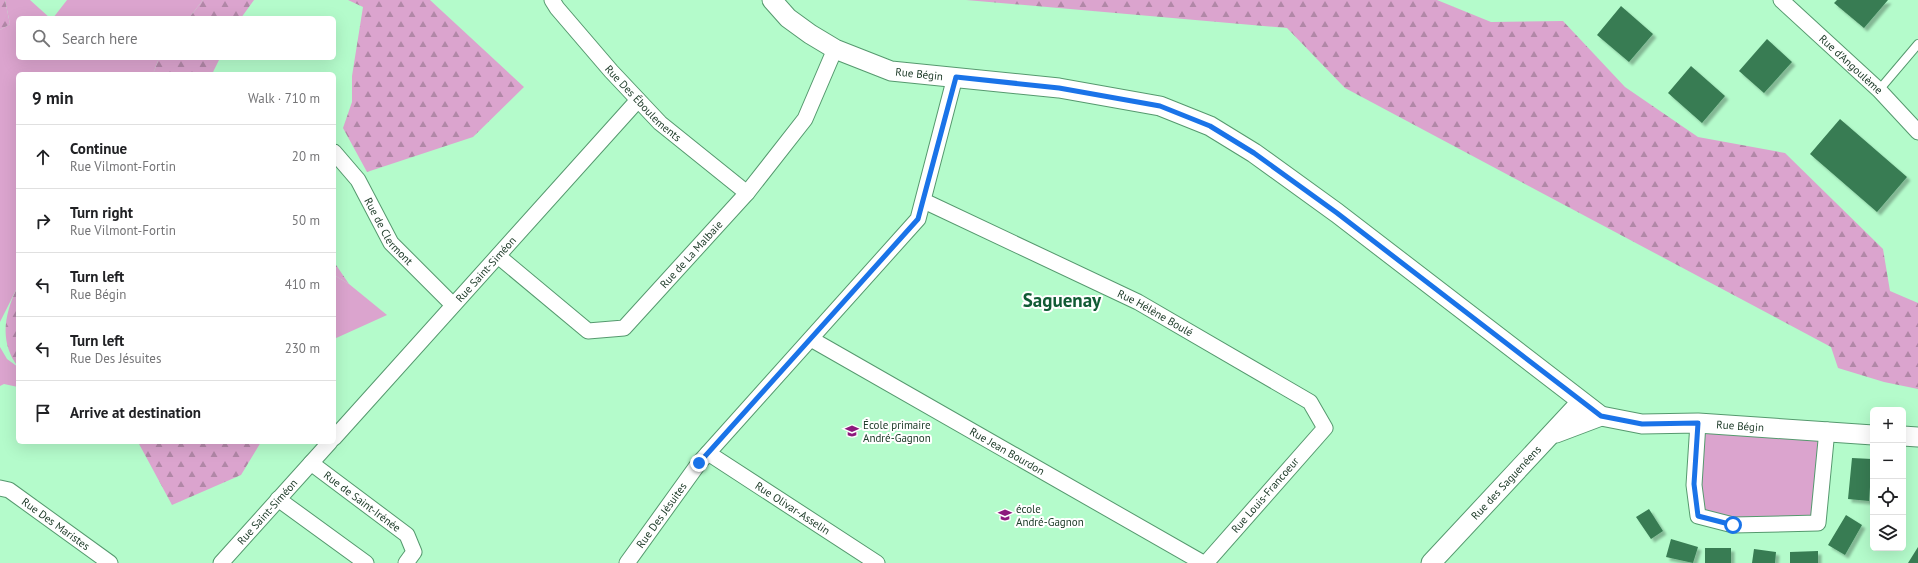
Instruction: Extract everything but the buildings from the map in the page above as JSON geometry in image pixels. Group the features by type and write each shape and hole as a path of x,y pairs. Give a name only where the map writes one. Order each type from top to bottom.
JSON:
{"street":[{"name":"Rue Des Éboulements","path":"552,0 557,8 606,65 660,123 747,193"},
{"name":"Rue Bégin","path":"772,0 788,18 810,34 835,49 891,70 1059,88 1160,106 1210,126 1254,153 1337,213 1601,416 1642,424 1698,423 1827,430 1870,435"},
{"name":"Rue d'Angoulème","path":"1790,3 1879,90 1918,132"},
{"name":"Rue de La Malbaie","path":"498,256 588,331 624,328 747,193 805,119 835,49"},
{"name":"Rue Des Jésuites","path":"627,563 708,453 918,219 956,77"},
{"name":"Rue Saint-Siméon","path":"336,436 638,100"},
{"name":"Rue de Clermont","path":"336,154 358,180 391,243 453,305"},
{"name":"Rue Hélène Boulé","path":"924,201 1145,306 1310,402 1325,428"},
{"name":"Rue Jean Bourdon","path":"811,339 1203,563"},
{"name":"Rue des Saguenéens","path":"1431,563 1581,402"},
{"path":"1549,436 1601,416"},
{"path":"1698,423 1694,484 1698,516 1733,525 1818,523 1827,430"},
{"name":"Rue Louis-Francoeur","path":"1206,563 1325,428"},
{"path":"1906,436 1918,437"},
{"name":"Rue Saint-Siméon","path":"221,563 328,444"},
{"name":"Rue Olivar-Asselin","path":"708,453 877,563"},
{"name":"Rue de Saint-Irénée","path":"311,463 407,535 414,552 406,563"},
{"name":"Rue Des Maristes","path":"0,488 9,490 110,563"},
{"path":"278,499 366,563"}],"lane":[{"path":"1879,90 1918,44"}],"green space":[{"path":"0,0 5,0 10,24 0,30"},
{"path":"5,0 30,0 48,16 16,16 16,60 158,60 154,72 16,72 16,290 0,322 0,30 10,24"},
{"path":"67,0 203,0 191,16 55,16"},
{"path":"203,0 254,0 242,16 191,16"},
{"path":"348,0 430,0 524,87 473,137 367,172 343,128 352,102 352,76 363,7"},
{"path":"966,0 1437,0 1491,22 1563,21 1625,87 1698,137 1785,153 1883,249 1890,291 1918,303 1918,389 1884,382 1838,368 1831,347 1345,88 1287,28"},
{"path":"158,60 219,60 213,72 154,72"},
{"path":"336,265 349,284 336,276"},
{"path":"336,276 349,284 387,315 336,338"},
{"path":"16,290 16,364 8,348 6,339 7,318"},
{"path":"0,347 7,359 16,366 16,387 4,384 0,386"},
{"path":"1698,423 1827,430 1818,523 1698,516"},
{"path":"139,444 260,444 241,475 172,505"}],"place":[{"name":"École primaire André-Gagnon","path":"852,431"},
{"name":"école André-Gagnon","path":"1005,515"}],"district":[{"name":"Saguenay","path":"1062,300"}],"route":[{"path":"699,463 918,219 956,77 1059,88 1160,106 1210,126 1254,153 1337,213 1601,416 1642,424 1698,423 1694,484 1698,516 1733,525"}]}
